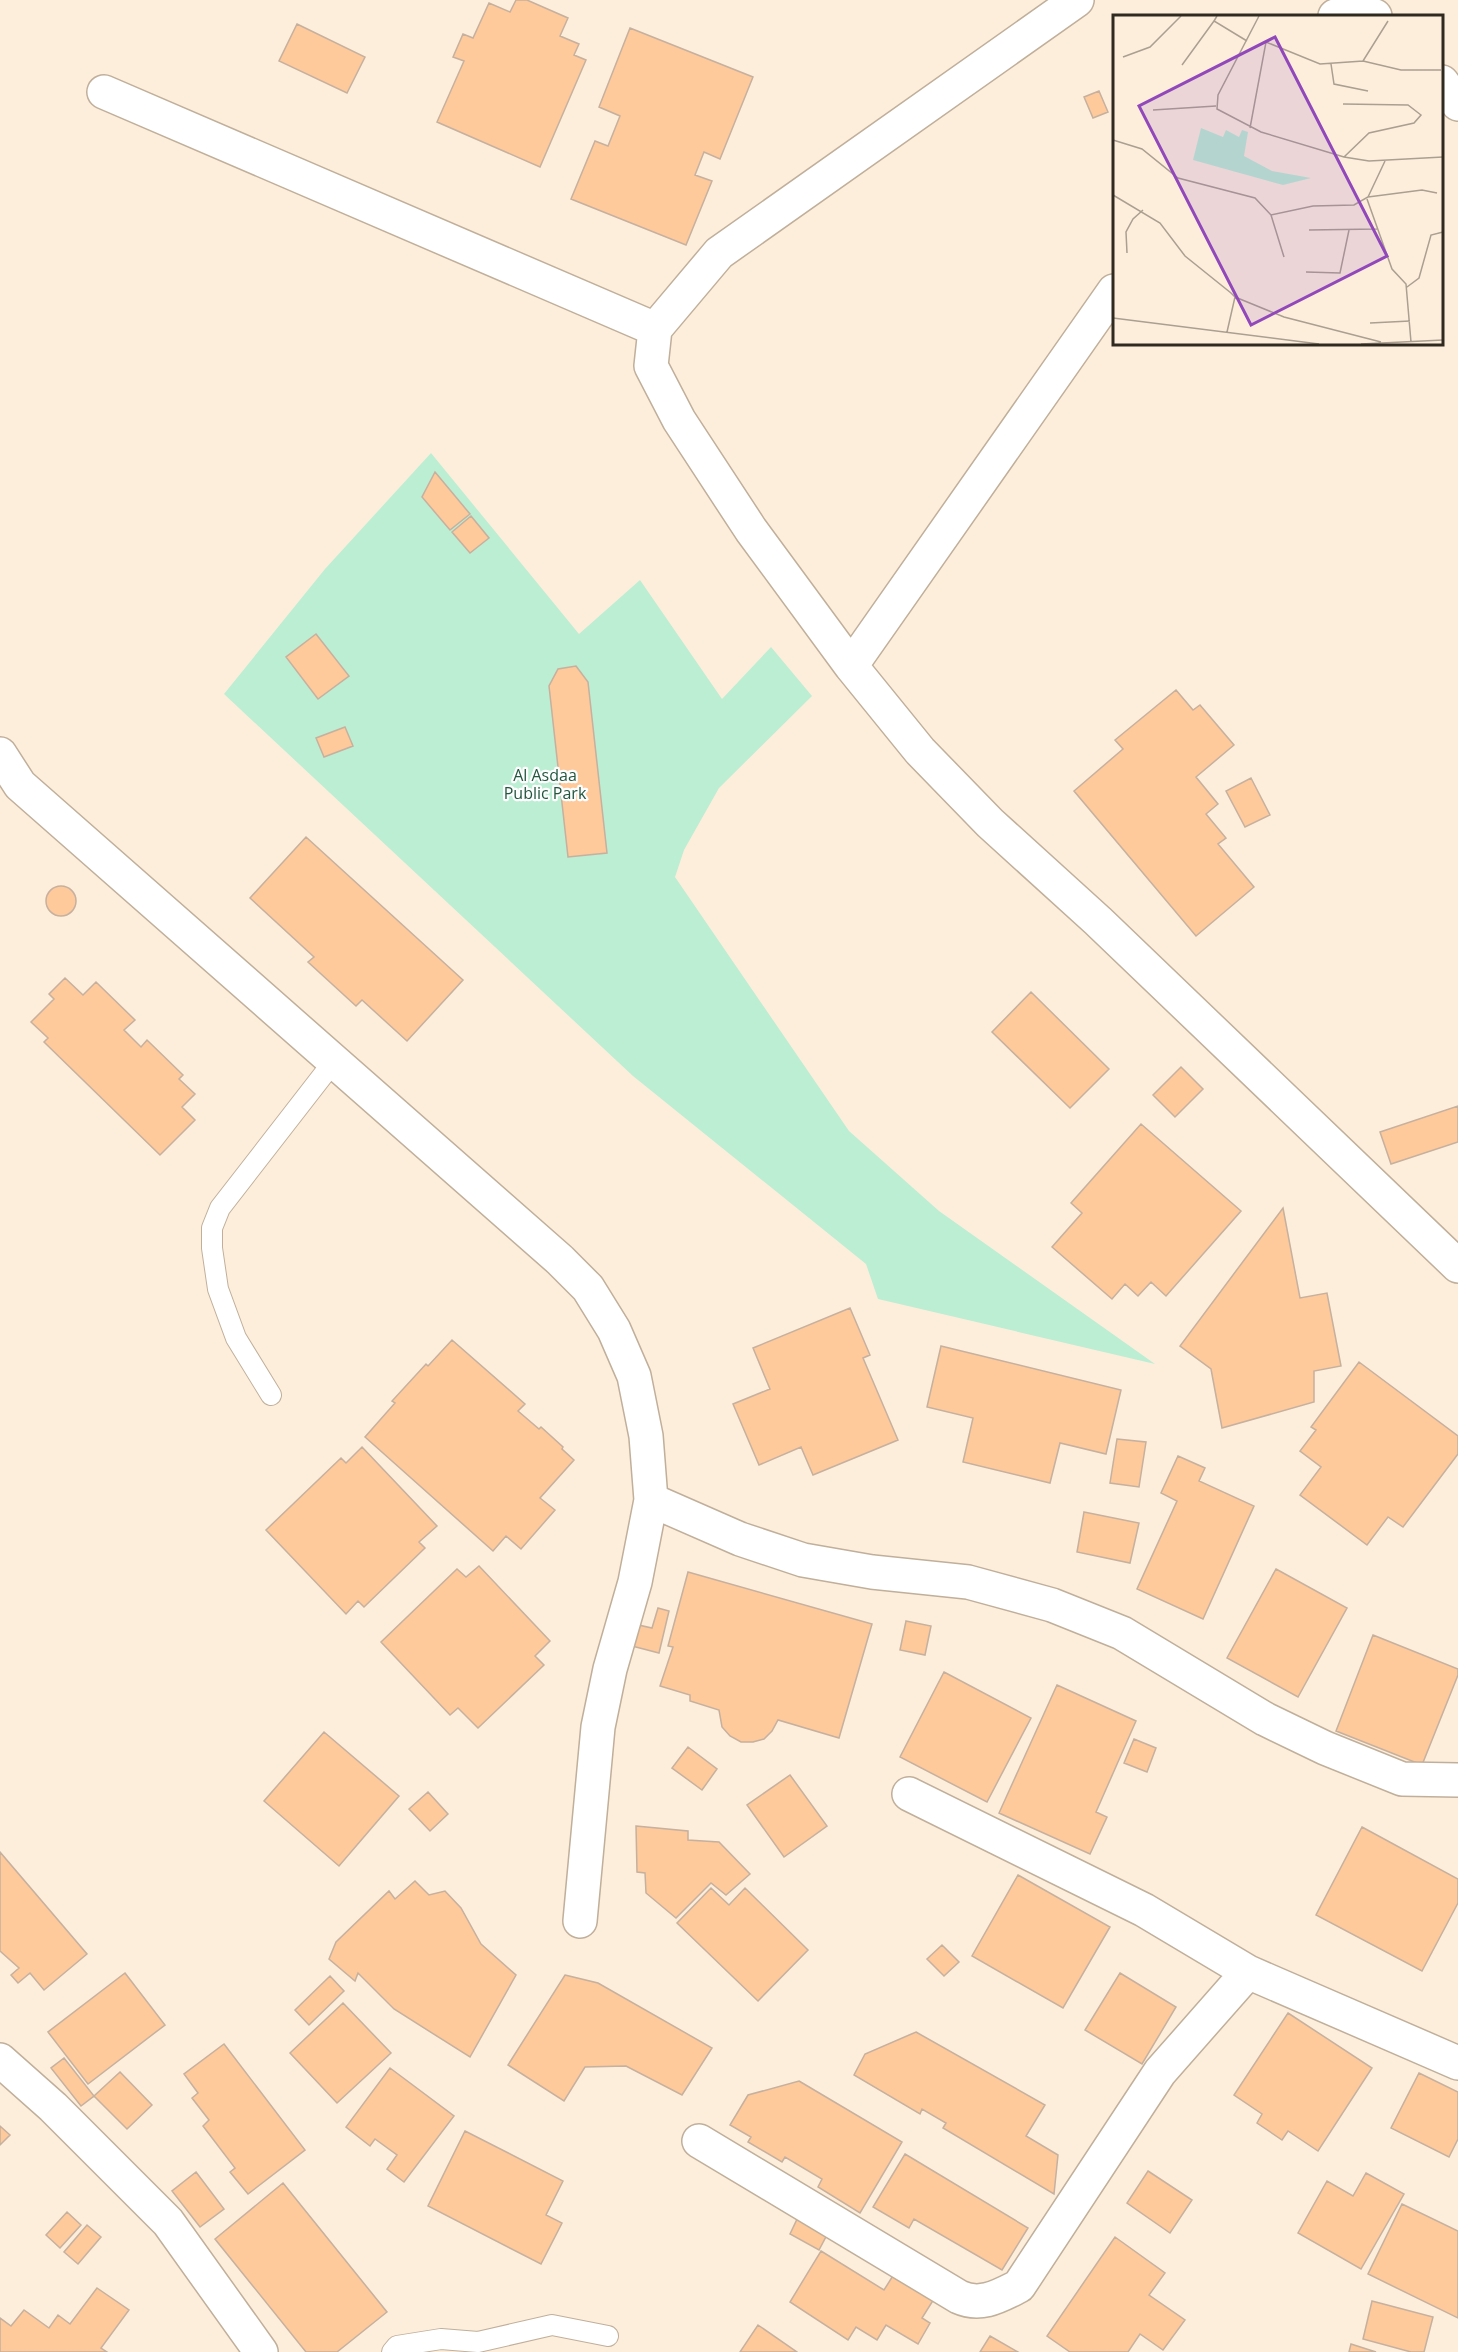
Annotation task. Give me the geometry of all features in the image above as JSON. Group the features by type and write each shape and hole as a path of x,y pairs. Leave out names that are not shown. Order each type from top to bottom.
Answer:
{"street":[{"path":"1077,0 719,253 655,329 651,366 679,420 751,530 851,666 920,751 990,823 1098,921 1458,1266"},
{"path":"1338,15 1357,9 1372,15"},
{"path":"1443,83 1458,104"},
{"path":"104,92 655,329"},
{"path":"851,666 1113,292"},
{"path":"0,754 20,785 560,1260 588,1288 614,1330 634,1376 646,1436 651,1500 635,1582 610,1669 598,1727 580,1921"},
{"path":"651,1500 740,1539 803,1560 872,1572 968,1582 1052,1605 1122,1633 1265,1719 1325,1748 1402,1779 1458,1780"},
{"path":"909,1794 1144,1910 1248,1972 1458,2063"},
{"path":"699,2141 959,2297 970,2302 989,2301 1019,2286 1160,2072 1248,1972"},
{"path":"0,2060 53,2107 168,2222 261,2352"}],"lane":[{"path":"271,1395 236,1338 218,1289 212,1248 212,1228 220,1208 334,1061"},
{"path":"392,2352 397,2346 441,2339 478,2342 552,2325 608,2336"}],"green space":[{"name":"Al Asdaa Public Park","path":"431,453 579,634 640,580 722,699 771,647 812,696 719,788 684,850 675,877 849,1131 939,1211 1155,1364 878,1299 866,1264 633,1076 224,694 325,569"}],"building":[{"path":"516,0 527,0 568,18 560,36 579,44 574,55 586,60 540,167 437,122 464,61 453,57 463,34 473,38 489,3 510,12"},
{"path":"297,24 365,57 347,93 279,61"},
{"path":"630,28 753,77 720,159 704,152 695,175 712,181 686,245 571,199 595,141 608,146 620,116 599,107"},
{"path":"1099,91 1108,112 1093,118 1084,97"},
{"path":"435,472 470,514 450,530 422,497"},
{"path":"471,516 489,538 470,553 452,532"},
{"path":"316,634 349,676 318,699 286,657"},
{"path":"576,666 588,682 607,853 568,857 549,686 558,669"},
{"path":"1176,690 1193,710 1200,705 1234,745 1196,777 1218,804 1206,814 1226,838 1218,844 1254,887 1196,936 1074,791 1123,749 1115,740"},
{"path":"345,727 353,746 324,757 316,738"},
{"path":"1251,778 1270,815 1245,827 1226,791"},
{"path":"306,837 463,980 407,1041 362,1000 356,1006 308,962 314,957 250,898"},
{"path":"61,886 72,890 76,901 72,912 61,916 50,912 46,901 50,890"},
{"path":"65,978 83,995 96,982 135,1020 124,1030 141,1047 147,1040 183,1075 179,1079 195,1094 182,1107 195,1120 160,1155 44,1042 48,1038 31,1022 54,999 49,994"},
{"path":"1031,992 1109,1069 1070,1108 992,1032"},
{"path":"1181,1067 1203,1089 1175,1117 1153,1095"},
{"path":"1458,1106 1458,1142 1391,1164 1380,1132"},
{"path":"1141,1124 1241,1211 1166,1296 1151,1282 1138,1296 1125,1284 1112,1299 1052,1247 1082,1213 1071,1203"},
{"path":"1283,1208 1300,1298 1327,1293 1341,1366 1314,1371 1314,1402 1222,1428 1211,1369 1180,1346"},
{"path":"850,1308 870,1355 863,1358 898,1440 813,1475 801,1447 759,1465 733,1404 770,1389 753,1348"},
{"path":"452,1340 525,1404 518,1411 539,1429 541,1427 574,1460 540,1498 555,1510 521,1549 506,1536 493,1551 365,1437 395,1403 392,1401"},
{"path":"941,1346 1121,1390 1106,1454 1060,1443 1050,1483 963,1462 973,1418 927,1407"},
{"path":"1359,1362 1458,1436 1458,1454 1403,1527 1388,1517 1367,1545 1300,1495 1321,1467 1300,1451 1316,1430 1311,1427"},
{"path":"1117,1439 1146,1442 1139,1487 1110,1483"},
{"path":"362,1447 437,1526 419,1542 425,1548 364,1607 358,1601 346,1614 266,1530 341,1458 346,1463"},
{"path":"1178,1456 1205,1468 1199,1481 1254,1506 1203,1619 1137,1589 1177,1501 1161,1493"},
{"path":"1084,1512 1139,1523 1130,1563 1077,1552"},
{"path":"479,1566 550,1641 535,1656 544,1665 478,1728 458,1708 450,1715 381,1642 457,1569 466,1577"},
{"path":"1276,1569 1347,1608 1298,1697 1227,1658"},
{"path":"688,1572 872,1624 839,1738 778,1720 764,1739 741,1742 730,1736 722,1727 719,1710 690,1701 690,1695 660,1686 673,1647 668,1646"},
{"path":"658,1608 669,1611 659,1653 628,1645 634,1624 652,1628"},
{"path":"906,1621 931,1626 925,1655 900,1650"},
{"path":"1373,1635 1458,1669 1458,1675 1422,1765 1336,1731"},
{"path":"944,1672 1031,1718 987,1802 900,1757"},
{"path":"1057,1685 1136,1721 1096,1812 1107,1817 1090,1854 999,1813"},
{"path":"324,1732 399,1796 339,1866 264,1801"},
{"path":"1134,1739 1156,1748 1147,1772 1124,1763"},
{"path":"688,1747 717,1769 702,1790 672,1768"},
{"path":"790,1775 827,1826 784,1857 747,1805"},
{"path":"428,1792 448,1814 430,1831 409,1809"},
{"path":"636,1826 688,1831 688,1840 719,1842 750,1874 726,1895 711,1883 676,1918 646,1893 645,1873 637,1872"},
{"path":"1362,1827 1458,1879 1458,1903 1422,1971 1316,1915"},
{"path":"0,1852 87,1954 44,1990 30,1973 18,1983 11,1975 19,1968 0,1951"},
{"path":"1018,1875 1110,1927 1063,2008 972,1956"},
{"path":"415,1881 429,1895 445,1891 461,1908 481,1944 516,1975 470,2057 394,2009 358,1973 355,1981 329,1959 336,1942 389,1891 395,1899"},
{"path":"711,1888 729,1905 745,1888 808,1950 758,2001 677,1923"},
{"path":"942,1945 959,1962 944,1976 927,1959"},
{"path":"125,1973 165,2025 88,2084 48,2032"},
{"path":"1120,1973 1176,2007 1142,2064 1085,2030"},
{"path":"565,1975 598,1983 712,2048 682,2095 626,2066 585,2067 564,2101 508,2065"},
{"path":"330,1976 344,1991 309,2025 295,2010"},
{"path":"343,2003 391,2053 337,2103 290,2053"},
{"path":"1288,2013 1372,2068 1318,2151 1288,2131 1282,2140 1257,2123 1262,2114 1234,2095"},
{"path":"916,2032 1045,2105 1026,2136 1058,2155 1054,2194 943,2128 946,2123 922,2109 920,2114 854,2075 865,2054"},
{"path":"224,2044 305,2150 248,2194 230,2172 235,2168 203,2126 209,2120 192,2098 198,2093 184,2074"},
{"path":"64,2058 94,2096 81,2106 51,2068"},
{"path":"390,2068 454,2116 404,2182 387,2169 397,2155 375,2139 370,2146 346,2127"},
{"path":"120,2072 152,2105 127,2129 94,2096"},
{"path":"1419,2073 1458,2092 1458,2139 1449,2157 1391,2128"},
{"path":"799,2081 902,2142 860,2213 818,2187 822,2179 785,2157 782,2162 748,2142 751,2137 730,2125 748,2095"},
{"path":"0,2126 10,2135 0,2145"},
{"path":"465,2131 563,2181 546,2215 562,2223 541,2264 428,2206"},
{"path":"905,2154 1028,2228 1002,2270 914,2219 909,2228 873,2207"},
{"path":"1148,2171 1192,2200 1170,2233 1127,2203"},
{"path":"196,2172 224,2209 200,2227 172,2191"},
{"path":"1366,2173 1404,2194 1361,2269 1298,2233 1327,2181 1353,2196"},
{"path":"283,2183 387,2312 337,2352 306,2352 215,2239"},
{"path":"1402,2204 1458,2231 1458,2318 1368,2274"},
{"path":"67,2212 81,2225 60,2248 46,2235"},
{"path":"799,2215 829,2231 819,2250 790,2234"},
{"path":"87,2225 101,2237 78,2264 64,2252"},
{"path":"1115,2237 1165,2273 1149,2295 1185,2320 1163,2350 1140,2334 1128,2352 1070,2352 1047,2336"},
{"path":"821,2251 884,2290 899,2266 939,2291 922,2318 930,2323 918,2344 886,2325 877,2340 856,2327 848,2340 790,2302"},
{"path":"97,2288 129,2310 101,2348 107,2352 0,2352 0,2318 11,2326 24,2310 49,2328 58,2315 70,2324"},
{"path":"1372,2301 1433,2317 1424,2352 1411,2352 1363,2339"},
{"path":"758,2325 797,2352 740,2352"},
{"path":"990,2336 1018,2352 980,2352"},
{"path":"1351,2344 1376,2352 1349,2352"}]}
